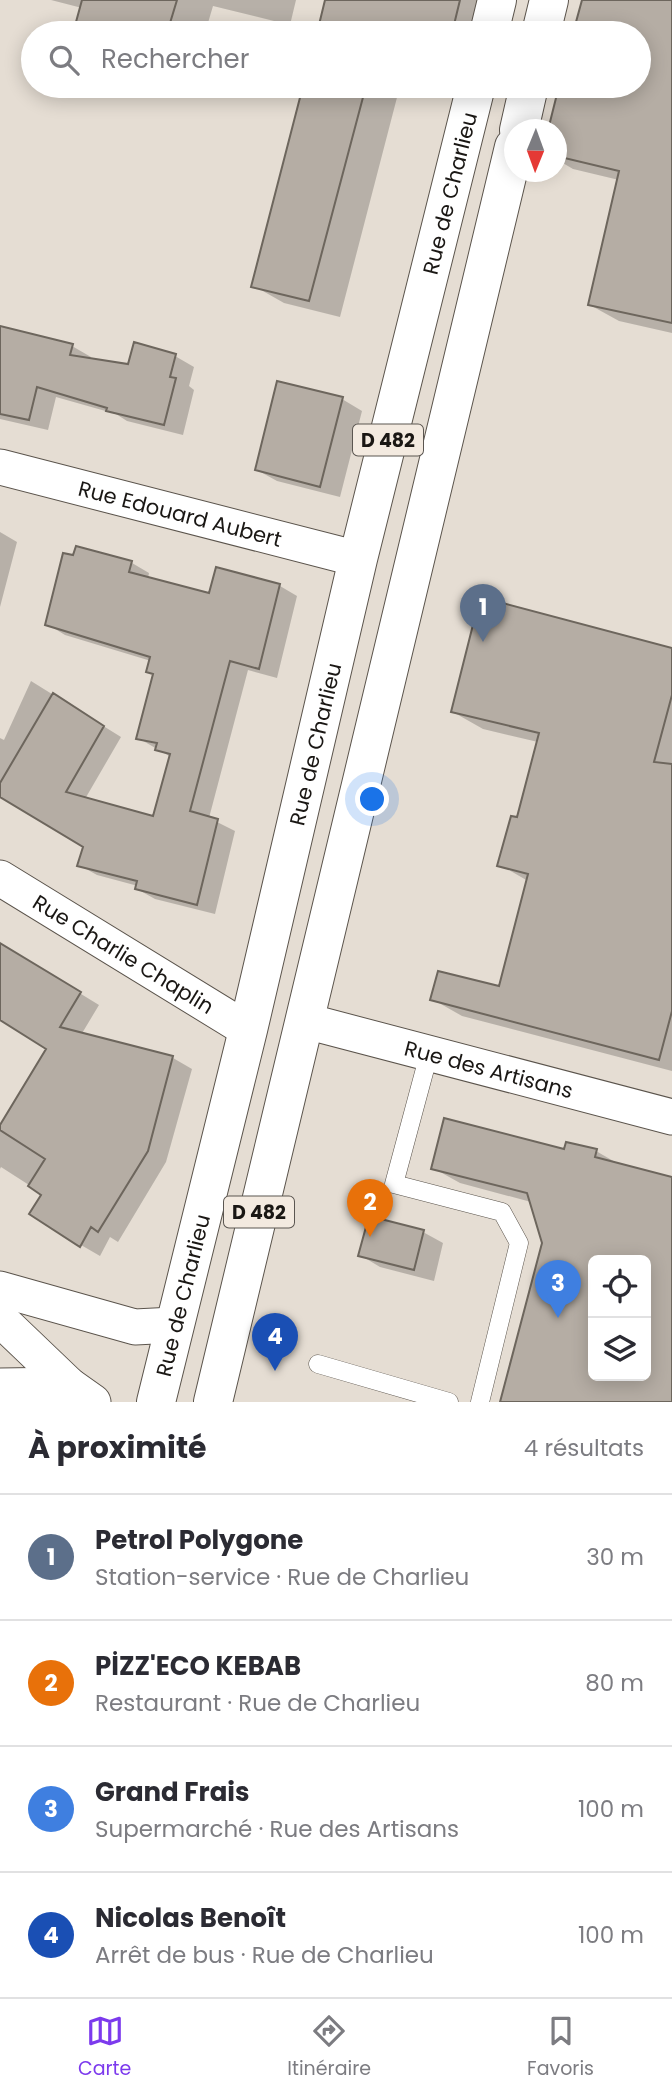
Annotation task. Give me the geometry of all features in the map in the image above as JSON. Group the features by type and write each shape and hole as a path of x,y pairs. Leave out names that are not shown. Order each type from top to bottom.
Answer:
{"main road":[{"path":"492,21 497,0"},
{"path":"544,21 549,0"},
{"name":"Rue de Charlieu","path":"156,1402 248,1030 358,559 472,98"},
{"path":"522,119 526,98"},
{"name":"D 482","path":"213,1402 505,182"}],"street":[{"name":"Rue Edouard Aubert","path":"0,467 358,559"},
{"name":"Rue Charlie Chaplin","path":"0,878 248,1030"},
{"name":"Rue des Artisans","path":"306,1021 672,1117"},
{"path":"0,1289 135,1326 174,1325"},
{"path":"0,1319 81,1394"},
{"path":"0,1386 81,1394"}],"lane":[{"path":"429,1054 394,1184 502,1212 519,1243 480,1402"},
{"path":"318,1364 449,1402"}],"building":[{"path":"82,0 177,0 171,21 76,21"},
{"path":"325,0 460,0 455,21 320,21"},
{"path":"582,0 672,0 672,323 588,305 619,171 567,159 567,119 551,119 556,98 651,98 651,21 576,21"},
{"path":"300,98 363,98 309,301 251,287"},
{"path":"0,326 73,344 70,355 128,364 134,342 176,354 170,377 176,378 164,425 106,411 107,408 37,387 29,420 0,414"},
{"path":"277,381 343,397 320,487 255,470"},
{"path":"76,546 132,561 129,572 209,593 216,567 280,584 259,669 230,661 190,811 218,819 197,905 135,889 137,881 77,866 83,847 0,797 0,783 53,693 104,726 66,792 153,816 170,754 155,750 157,743 136,739 153,674 146,672 150,657 45,625 63,553 73,555"},
{"path":"480,597 672,648 672,695 654,762 672,764 672,1011 659,1060 430,1000 438,971 499,986 528,874 497,866 511,816 517,817 539,733 451,712"},
{"path":"0,943 81,992 60,1027 173,1056 148,1151 98,1232 91,1227 80,1247 29,1214 41,1195 28,1186 45,1159 0,1130 0,1125 46,1049 0,1020"},
{"path":"444,1118 564,1149 566,1142 597,1149 595,1157 672,1177 672,1402 500,1402 542,1243 527,1193 431,1169"},
{"path":"369,1216 424,1230 414,1270 358,1256"}],"place":[{"name":"Petrol Polygone","path":"483,642"},
{"name":"PİZZ'ECO KEBAB","path":"370,1237"},
{"name":"Grand Frais","path":"558,1318"},
{"name":"Nicolas Benoît","path":"275,1371"}]}
